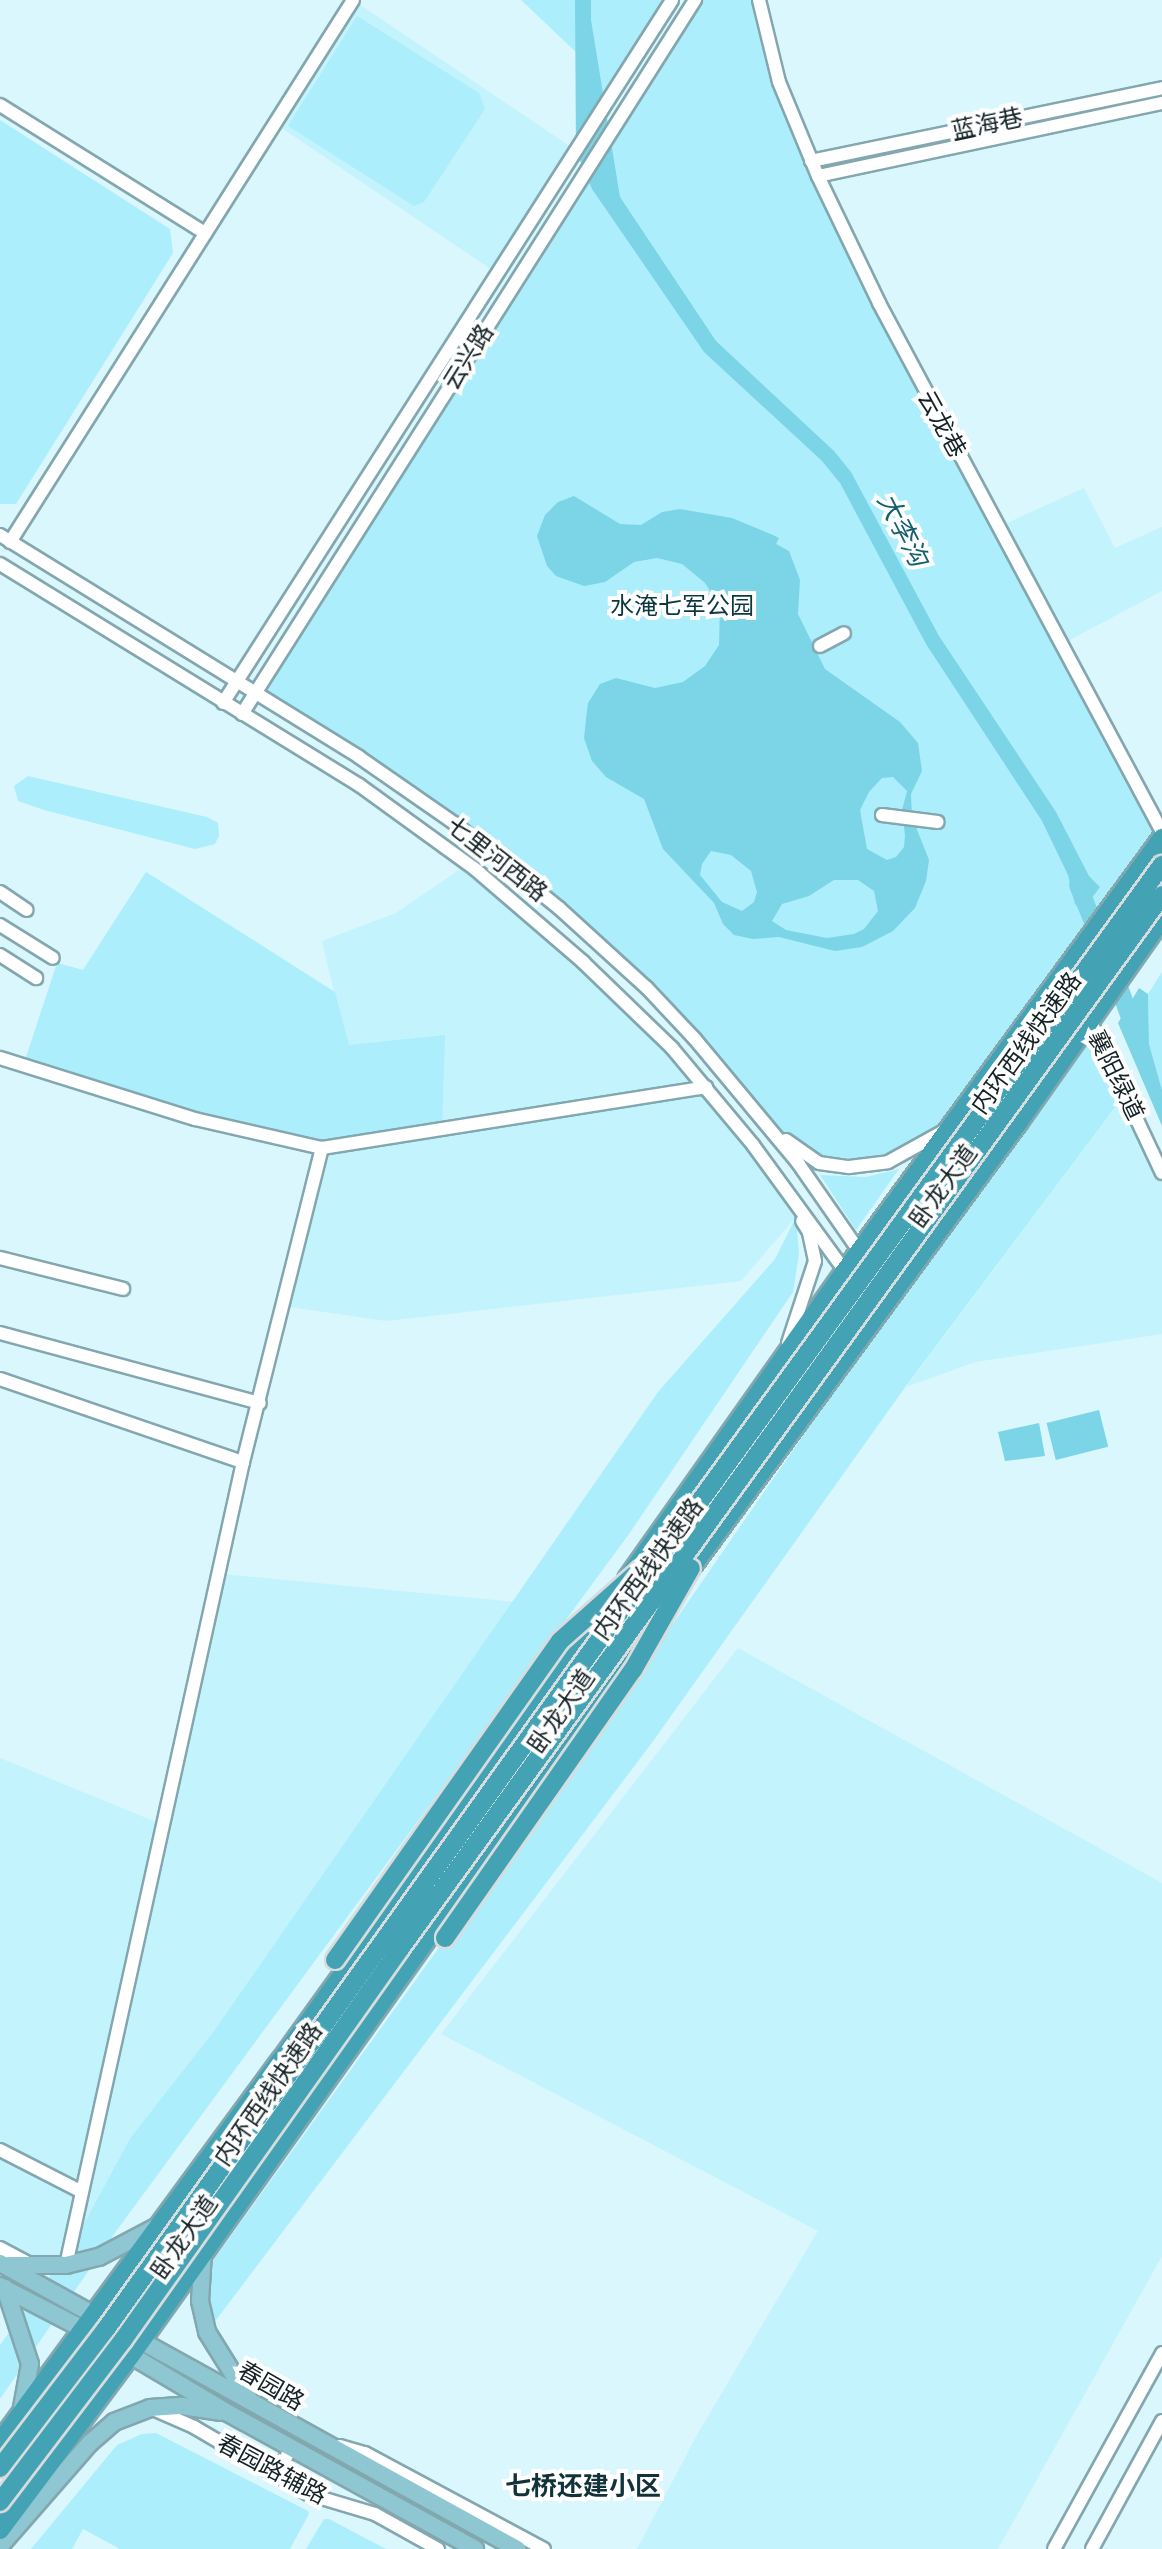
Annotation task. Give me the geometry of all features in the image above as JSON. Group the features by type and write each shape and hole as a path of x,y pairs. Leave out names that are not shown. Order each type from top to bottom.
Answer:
{"highway":[{"name":"卧龙大道","path":"0,2442 281,2060 860,1250 1162,835"},
{"name":"内环西线快速路","path":"0,2468 106,2329 1162,865"},
{"name":"内环西线快速路","path":"0,2502 123,2340 399,1950 734,1492 1162,895"},
{"name":"卧龙大道","path":"0,2530 131,2355 690,1568 892,1297 1162,919"},
{"path":"349,2052 445,1938 633,1670 734,1492"},
{"path":"281,2060 335,1960 560,1641 670,1543"}],"main road":[{"path":"1,2259 36,2267 66,2265 99,2257 162,2224"},
{"path":"203,2251 199,2275 207,2332 251,2402"},
{"name":"春园路","path":"1,2259 91,2322 131,2355 228,2413 475,2549"},
{"path":"2,2287 7,2312 30,2364 21,2413"},
{"name":"春园路","path":"2,2287 142,2339 318,2440 476,2519 517,2549"},
{"path":"0,2546 90,2443 114,2422 150,2408 182,2406 228,2413"}],"street":[{"path":"5,538 353,0"},
{"name":"云兴路","path":"223,703 672,0"},
{"name":"云兴路","path":"242,714 695,0"},
{"name":"云龙巷","path":"759,0 779,82 811,161 905,357 1039,608 1140,786 1162,835"},
{"name":"蓝海巷","path":"811,161 1162,88"},
{"name":"蓝海巷","path":"818,176 1162,103"},
{"path":"0,105 205,233"},
{"name":"七里河西路","path":"5,538 359,757 559,908 647,988 774,1132 892,1297"},
{"name":"七里河西路","path":"0,564 359,785 475,869 583,962 672,1048 779,1180 878,1315"},
{"path":"820,646 844,633"},
{"path":"882,815 938,822"},
{"path":"0,892 27,910"},
{"path":"0,925 53,958"},
{"path":"0,955 36,978"},
{"name":"襄阳绿道","path":"1095,1013 1162,1173"},
{"path":"0,1058 195,1119 322,1148 706,1087"},
{"path":"774,1132 819,1163 849,1167 888,1162 951,1128"},
{"path":"66,2265 197,1666 222,1574 243,1462 322,1148"},
{"path":"779,1180 809,1232 815,1261 781,1362"},
{"path":"0,1258 123,1289"},
{"path":"0,1333 260,1403"},
{"path":"0,1379 243,1462"},
{"path":"0,2150 82,2192"},
{"path":"1054,2549 1162,2353"},
{"name":"春园路辅路","path":"150,2408 194,2427 308,2494 375,2514 438,2549"},
{"path":"1092,2549 1162,2421"},
{"path":"277,2475 291,2448"},
{"path":"476,2519 544,2549"}],"shaded area":[{"path":"353,0 576,150 494,271 271,121"},
{"path":"575,0 591,0 591,20 620,197 716,341 834,451 851,472 939,636 1056,812 1089,876 1100,887 1082,911 1075,904 1068,875 1042,821 926,644 840,483 822,461 704,352 592,189 576,151"},
{"path":"1084,488 1115,548 1162,527 1162,591 1060,645 998,527"},
{"path":"574,496 620,524 641,525 662,512 680,509 732,518 779,538 776,544 789,551 800,580 798,614 825,669 900,722 918,743 922,771 911,794 912,817 929,860 926,881 915,908 893,931 862,947 835,951 779,937 753,939 734,935 723,924 714,903 663,849 644,799 606,777 592,761 584,738 588,703 600,684 616,678 655,688 683,682 705,666 719,645 720,607 705,583 682,564 657,558 634,562 605,582 584,586 556,576 547,566 537,536 545,515 558,502","holes":["893,777 907,791 902,810 905,836 904,847 896,857 887,860 867,849 860,810 869,792 882,778","711,851 731,855 751,871 757,892 754,902 742,911 722,902 700,875 702,864","834,880 858,880 874,891 878,911 864,929 854,934 827,938 786,930 772,921 782,904 809,896"]},
{"path":"462,868 581,967 688,1071 776,1181 796,1217 741,1281 386,1321 283,1306 321,1148 57,963 83,970 146,872 334,992 322,941 396,913"},
{"path":"1139,988 1148,994 1149,1044 1162,1090 1162,1126 1118,1023"},
{"path":"1131,1087 1162,1157 1162,1334 975,1362 906,1387"},
{"path":"1099,1410 1108,1447 1056,1460 1047,1423"},
{"path":"1039,1423 1045,1456 1005,1461 998,1432"},
{"path":"222,1574 514,1602 214,2031 131,2137 66,2265 0,2265 0,1758 156,1822"},
{"path":"738,1648 1162,1883 1162,2256 998,2549 637,2549 698,2433 818,2231 441,2034"}],"green space":[{"path":"521,0 672,0 576,151 578,54"},
{"name":"水淹七军公园","path":"695,0 759,0 779,82 818,176 1162,832 951,1128 884,1154 859,1159 813,1155 774,1132 647,988 454,823 255,694"},
{"path":"357,16 479,93 485,109 424,202 414,206 288,126"},
{"path":"0,120 170,229 173,253 16,504 0,504"},
{"path":"28,776 207,817 218,823 219,836 215,844 195,849 44,810 18,801 14,786"},
{"path":"146,872 335,992 349,1045 445,1035 442,1129 322,1148 23,1066 57,963 83,970"},
{"path":"1162,972 1162,1090 1149,1044 1148,994"},
{"path":"1090,1020 1126,1093 906,1386 651,1744 207,2332 212,2262 677,1618"},
{"path":"899,1169 856,1230 820,1175 866,1177"},
{"path":"796,1217 799,1254 793,1292 629,1534 114,2234 0,2399 0,2345 73,2244 131,2137 214,2031 658,1392 775,1259"},
{"path":"156,2433 308,2511 290,2549 120,2549 83,2529 72,2549 31,2549 117,2445 142,2434"},
{"path":"324,2519 329,2519 386,2549 306,2549"}],"waterway":[{"name":"大李沟","path":"1078,885 1100,939"},
{"name":"大李沟","path":"1113,970 1134,1029"}],"district":[{"name":"七桥还建小区","path":"583,2487"}]}
